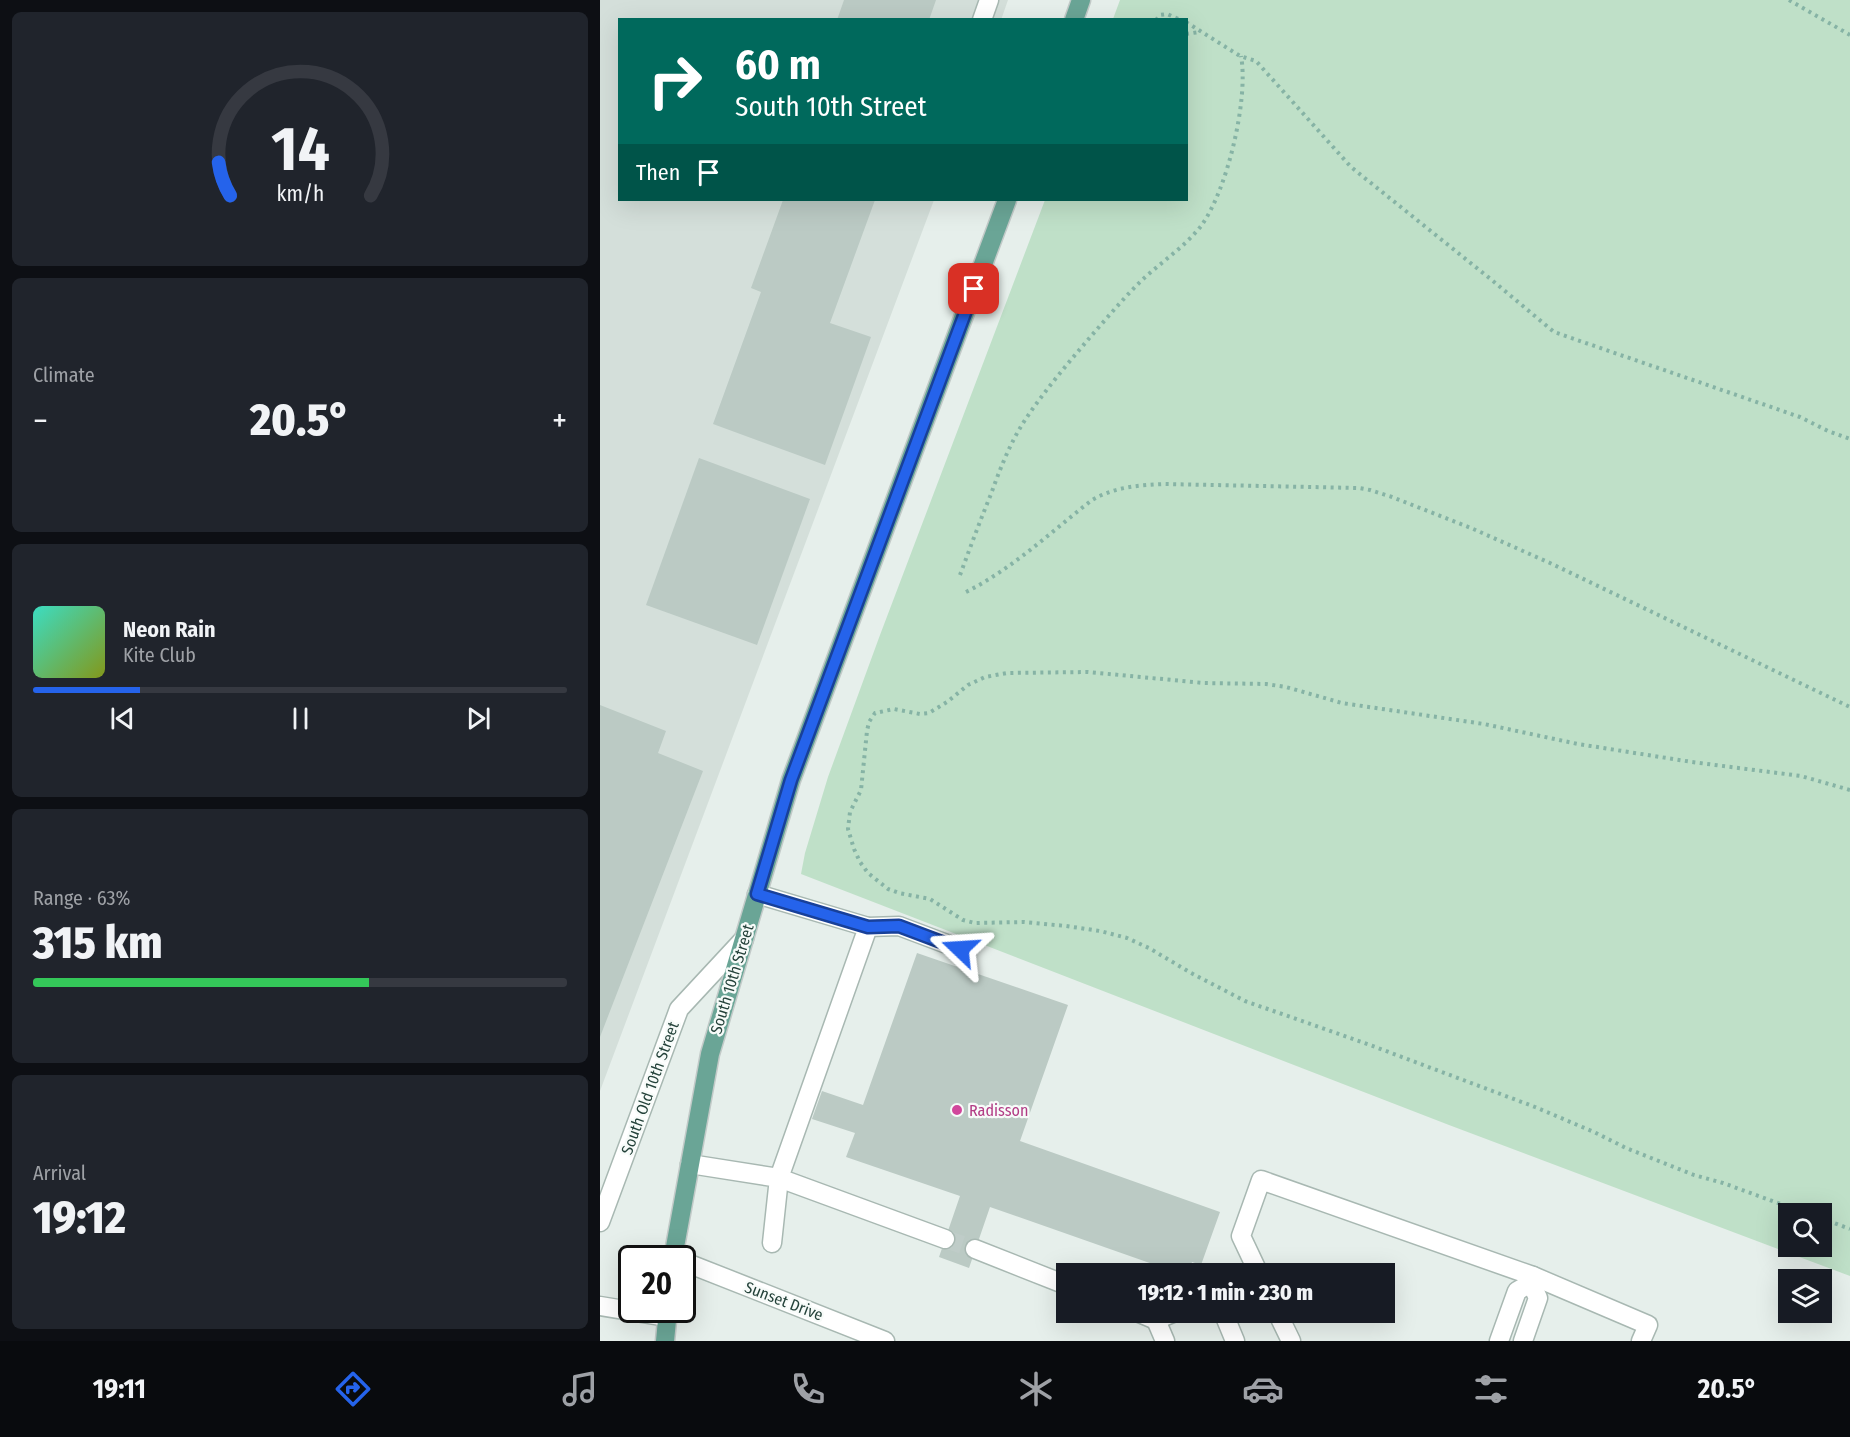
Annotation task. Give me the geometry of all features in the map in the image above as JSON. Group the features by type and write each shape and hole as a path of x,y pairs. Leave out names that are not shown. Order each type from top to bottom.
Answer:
{"main road":[{"path":"1075,18 1081,0"},
{"name":"South 10th Street","path":"678,1245 710,1054 791,780 1007,201"},
{"path":"665,1341 666,1323"}],"street":[{"path":"983,18 989,0"},
{"path":"757,894 868,927 899,926 960,949"},
{"path":"772,1243 779,1178 868,927"},
{"name":"South Old 10th Street","path":"600,1222 680,1009 744,939"},
{"path":"690,1164 779,1178 945,1239"},
{"path":"1254,1263 1241,1236 1261,1180 1532,1279 1648,1325 1641,1341"},
{"path":"975,1249 1056,1281"},
{"name":"Sunset Drive","path":"696,1267 885,1341"},
{"path":"1499,1341 1517,1291 1532,1279"},
{"path":"1523,1341 1538,1298 1532,1279"},
{"path":"600,1306 618,1308"},
{"path":"1157,1323 1165,1341"},
{"path":"1228,1323 1235,1341"},
{"path":"1282,1323 1291,1341"}],"path":[{"path":"1789,0 1850,35"},
{"path":"1158,18 1160,15 1167,14 1176,18"},
{"path":"1188,23 1240,56 1256,61 1351,167 1554,332 1800,417 1850,439"},
{"path":"1188,34 1200,31"},
{"path":"960,575 1002,463 1025,420 1074,357 1123,300 1202,224 1227,167 1238,122 1244,86 1244,72 1240,56"},
{"path":"966,592 982,584 1104,493 1143,485 1165,484 1370,490 1471,528 1550,563 1850,707"},
{"path":"1778,1203 1694,1175 1626,1148 1535,1107 1245,1001 1149,948 1127,939 1100,931 1066,926 1024,922 975,923 963,920 930,899 899,893 879,883 868,873 860,862 848,830 850,812 861,790 867,731 869,722 875,713 894,709 920,714 929,712 947,702 968,685 985,677 1007,673 1052,672 1129,675 1204,683 1266,684 1286,687 1342,703 1484,724 1608,750 1801,776 1850,790"},
{"path":"1832,1222 1850,1229"}],"shaded area":[{"path":"600,0 1008,0 1002,18 618,18 618,201 934,201 600,1091"}],"green space":[{"path":"1120,0 1850,0 1850,1276 1800,1257 1832,1257 1832,1203 1778,1203 1778,1249 1449,1125 801,874 828,777 1045,201 1188,201 1188,18 1113,18"}],"building":[{"path":"844,0 936,0 930,18 838,18"},
{"path":"783,201 875,201 830,323 871,337 825,465 713,424 761,292 751,288"},
{"path":"699,458 810,499 757,645 646,605"},
{"path":"600,705 666,731 658,753 703,771 600,1037"},
{"path":"917,953 1068,1005 1020,1141 1220,1212 1202,1263 1150,1263 990,1207 969,1268 939,1257 960,1196 846,1157 855,1133 812,1119 822,1091 863,1105"}],"tunnel":[{"path":"945,1239 975,1249"}],"place":[{"name":"Radisson","path":"957,1110"}],"route":[{"path":"960,949 899,926 868,927 757,894 791,780 974,289"}]}
